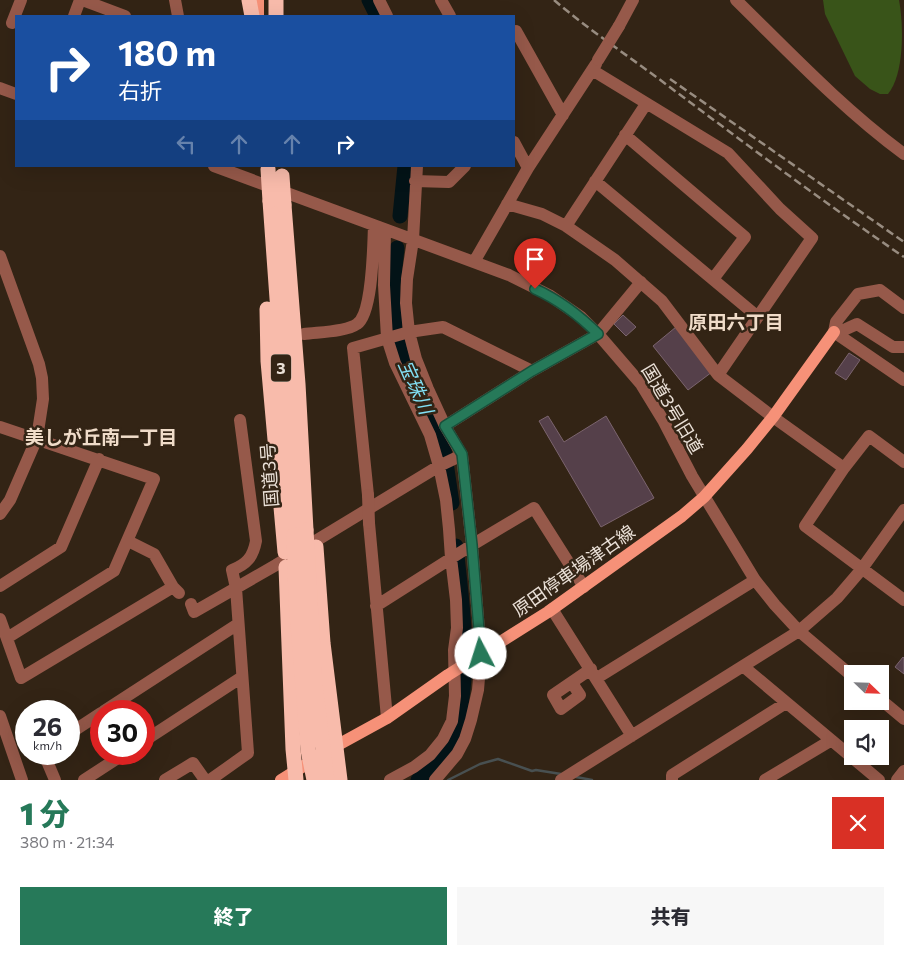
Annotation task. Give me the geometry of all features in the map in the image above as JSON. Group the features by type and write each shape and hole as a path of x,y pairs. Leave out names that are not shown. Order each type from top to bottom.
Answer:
{"highway":[{"path":"249,0 252,15"},
{"path":"275,15 276,0"},
{"name":"国道3号","path":"275,169 277,203 272,254 305,532 296,601 308,750 314,780"},
{"name":"国道3号","path":"277,203 285,223 298,384 315,684 327,780"},
{"path":"285,223 292,238 304,334 305,532 316,547 323,642 340,780"},
{"path":"272,254 267,312 268,361 285,559 295,776"}],"main road":[{"path":"258,0 258,15"},
{"path":"272,0 275,15"},
{"name":"原田停車場津古線","path":"281,780 295,776 336,746 387,718 481,654 552,609 682,516 704,497 773,417 834,332"}],"street":[{"path":"9,22 21,0"},
{"path":"74,15 81,0 122,15"},
{"path":"175,0 178,15"},
{"path":"379,0 386,15"},
{"path":"441,0 449,15"},
{"path":"474,262 528,168 595,65 633,0"},
{"path":"736,0 840,102 904,154"},
{"path":"515,32 563,115"},
{"path":"595,65 646,104 728,153 780,209 812,238 718,375"},
{"path":"0,88 15,94"},
{"path":"566,226 646,104"},
{"path":"625,135 745,237 713,279"},
{"path":"515,144 528,168"},
{"name":"国道3号旧道","path":"217,167 509,275 549,295 580,317 598,334 641,384 704,497 755,580 799,631 844,669"},
{"path":"417,167 413,240 406,279 409,332 416,358 428,389 445,426 462,454 481,654 478,690 467,733 457,754 435,780"},
{"path":"415,181 449,182 464,167"},
{"path":"595,181 758,317"},
{"path":"507,204 542,214 566,226 615,260 662,301 718,375 844,468"},
{"path":"304,334 348,328 359,323 367,310 380,228"},
{"path":"380,228 387,338 396,363 430,435 439,466 446,500 456,600 455,696 452,721 443,739 430,755 414,767 390,780"},
{"path":"0,256 36,354 41,371 43,400 37,438 10,500 0,514"},
{"path":"445,426 532,371 598,334 641,282"},
{"path":"834,332 836,322 858,294 880,290 904,308"},
{"path":"852,302 851,312 857,324 892,347 904,347"},
{"path":"834,332 857,324"},
{"path":"387,718 353,348 409,332 442,327 532,371"},
{"path":"834,332 904,380"},
{"path":"210,780 248,753 236,588 232,570 243,566 250,559 254,552 256,541 240,420"},
{"path":"0,426 154,479 114,571 7,638"},
{"path":"904,462 869,436 844,468 805,526 861,570 904,600"},
{"path":"192,608 236,588 462,454"},
{"path":"0,586 61,547 99,459"},
{"path":"376,606 534,508 584,587"},
{"path":"561,780 799,631 836,598 861,570 904,510"},
{"path":"0,619 21,678 176,590 154,554 128,540"},
{"path":"572,683 594,673 755,580"},
{"path":"552,609 632,736"},
{"path":"121,700 238,624"},
{"path":"744,667 878,780"},
{"path":"155,734 242,677"},
{"path":"672,780 672,775 786,704"},
{"path":"889,706 904,719"},
{"path":"0,716 22,780"},
{"path":"765,780 830,741"},
{"path":"165,780 193,762 205,780"},
{"path":"49,765 56,780"},
{"path":"84,780 107,765"},
{"path":"896,780 904,771"}],"green space":[{"path":"823,0 899,0 902,23 900,63 893,86 888,94 880,94 870,89 855,76 825,14"}],"building":[{"path":"623,315 636,327 626,336 614,324"},
{"path":"676,327 712,372 688,390 653,346"},
{"path":"849,353 860,360 846,380 835,373"},
{"path":"548,416 564,442 606,416 654,498 601,527 539,421"},
{"path":"904,658 904,674 895,667"}],"waterway":[{"name":"宝珠川","path":"369,0 376,15"},
{"name":"宝珠川","path":"400,216 405,167"},
{"name":"宝珠川","path":"397,248 393,286 395,329 400,351 431,425 444,449 452,503"},
{"name":"宝珠川","path":"418,780 448,745 455,732 460,715 465,660 456,546"},
{"path":"448,780 480,764 498,759 532,771 561,774"},
{"path":"576,777 592,780"}],"railway":[{"path":"554,0 594,32 783,171 904,257"},
{"path":"670,79 904,242"}],"district":[{"name":"原田六丁目","path":"736,322"},
{"name":"美しが丘南一丁目","path":"101,437"}],"route":[{"path":"481,654 462,454 445,426 532,371 598,334 580,317 549,295 535,289"}]}
